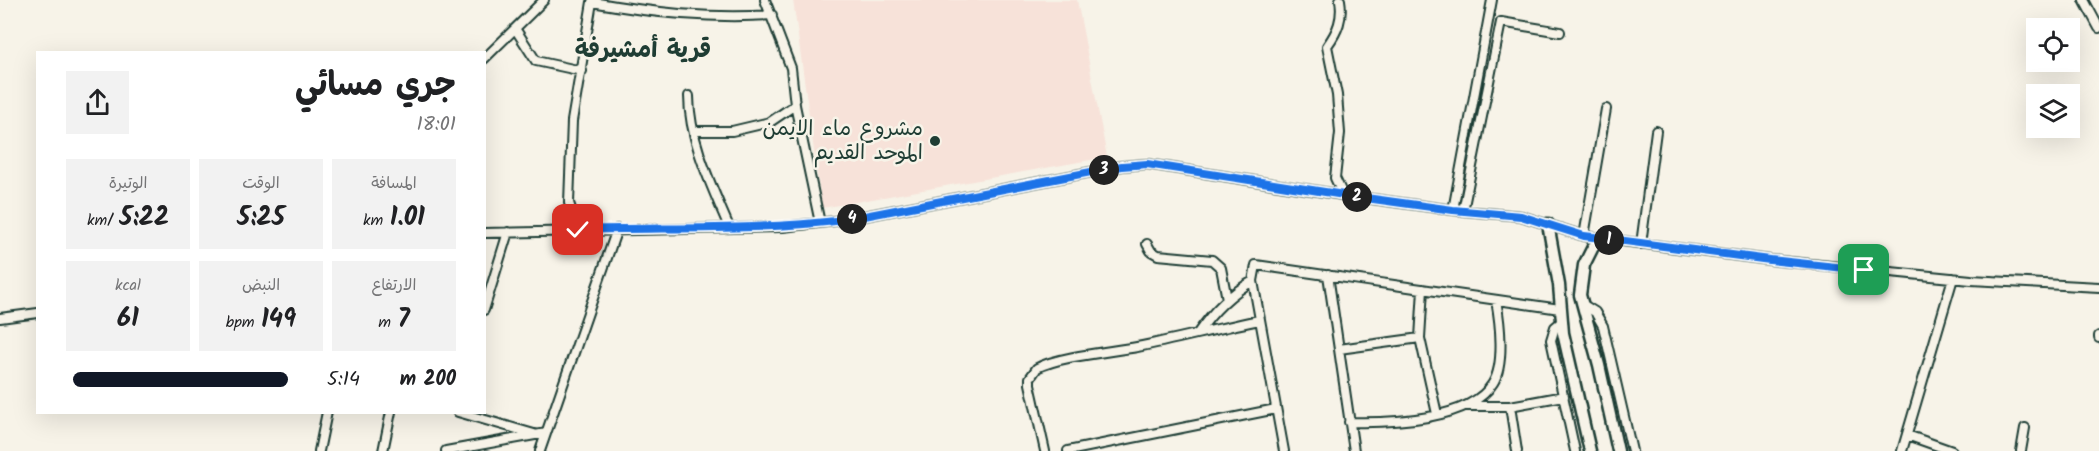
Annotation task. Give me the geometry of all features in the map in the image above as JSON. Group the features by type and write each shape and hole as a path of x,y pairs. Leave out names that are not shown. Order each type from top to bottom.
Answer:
{"main road":[{"path":"1548,224 1559,285 1562,322 1590,451"},
{"path":"1602,238 1588,256 1580,285 1582,304 1599,365 1618,451"},
{"path":"1559,285 1580,285"}],"street":[{"path":"486,57 544,0"},
{"path":"765,0 791,68 795,105 820,224"},
{"path":"1340,0 1340,23 1328,46 1337,95 1340,133 1335,178 1344,195"},
{"path":"1453,210 1492,0"},
{"path":"2084,0 2099,28"},
{"path":"578,230 569,203 569,164 572,121 592,2 665,14 735,18 772,15"},
{"path":"1463,211 1501,22 1560,32"},
{"path":"516,30 536,61 582,71"},
{"path":"689,96 701,161 729,227"},
{"path":"695,131 732,131 751,127 770,122 795,105"},
{"path":"1584,236 1606,109"},
{"path":"1641,244 1656,131"},
{"path":"486,233 783,227 820,224 1122,166 1147,164 1344,195 1453,210 1521,216 1584,236 1641,244 1770,260 1953,278 2099,287"},
{"path":"540,451 542,434 617,229"},
{"path":"486,304 508,232"},
{"path":"1147,244 1151,251 1158,255 1206,258 1217,263 1223,274 1227,298"},
{"path":"1284,451 1253,281 1254,267 1258,265 1560,309"},
{"path":"1328,275 1354,451"},
{"path":"1902,451 1953,278"},
{"path":"1198,333 1227,298 1253,281"},
{"path":"1423,289 1420,338 1437,414"},
{"path":"1465,406 1484,394 1494,382 1499,365 1500,321 1496,300"},
{"path":"1582,304 1595,312 1603,326 1632,451"},
{"path":"0,318 36,313"},
{"path":"1045,451 1030,384 1030,378 1036,368 1260,320"},
{"path":"1562,322 1553,331 1551,340 1575,451"},
{"path":"1339,349 1420,338"},
{"path":"1349,422 1402,420 1465,406 1510,406 1564,396"},
{"path":"1510,406 1517,451"},
{"path":"1068,451 1276,409"},
{"path":"319,451 327,414"},
{"path":"383,451 391,414"},
{"path":"466,414 542,434"},
{"path":"2021,451 2025,428"},
{"path":"446,451 542,434"},
{"path":"1907,435 1952,451"}],"shaded area":[{"path":"793,0 1077,0 1107,157 822,208"}],"place":[{"name":"مشروع ماء الايمن الموحد القديم","path":"935,141"}],"district":[{"name":"قرية أمشيرفة","path":"643,50"}],"route":[{"path":"578,230 783,227 820,224 1122,166 1147,164 1344,195 1453,210 1521,216 1584,236 1864,270"}]}
